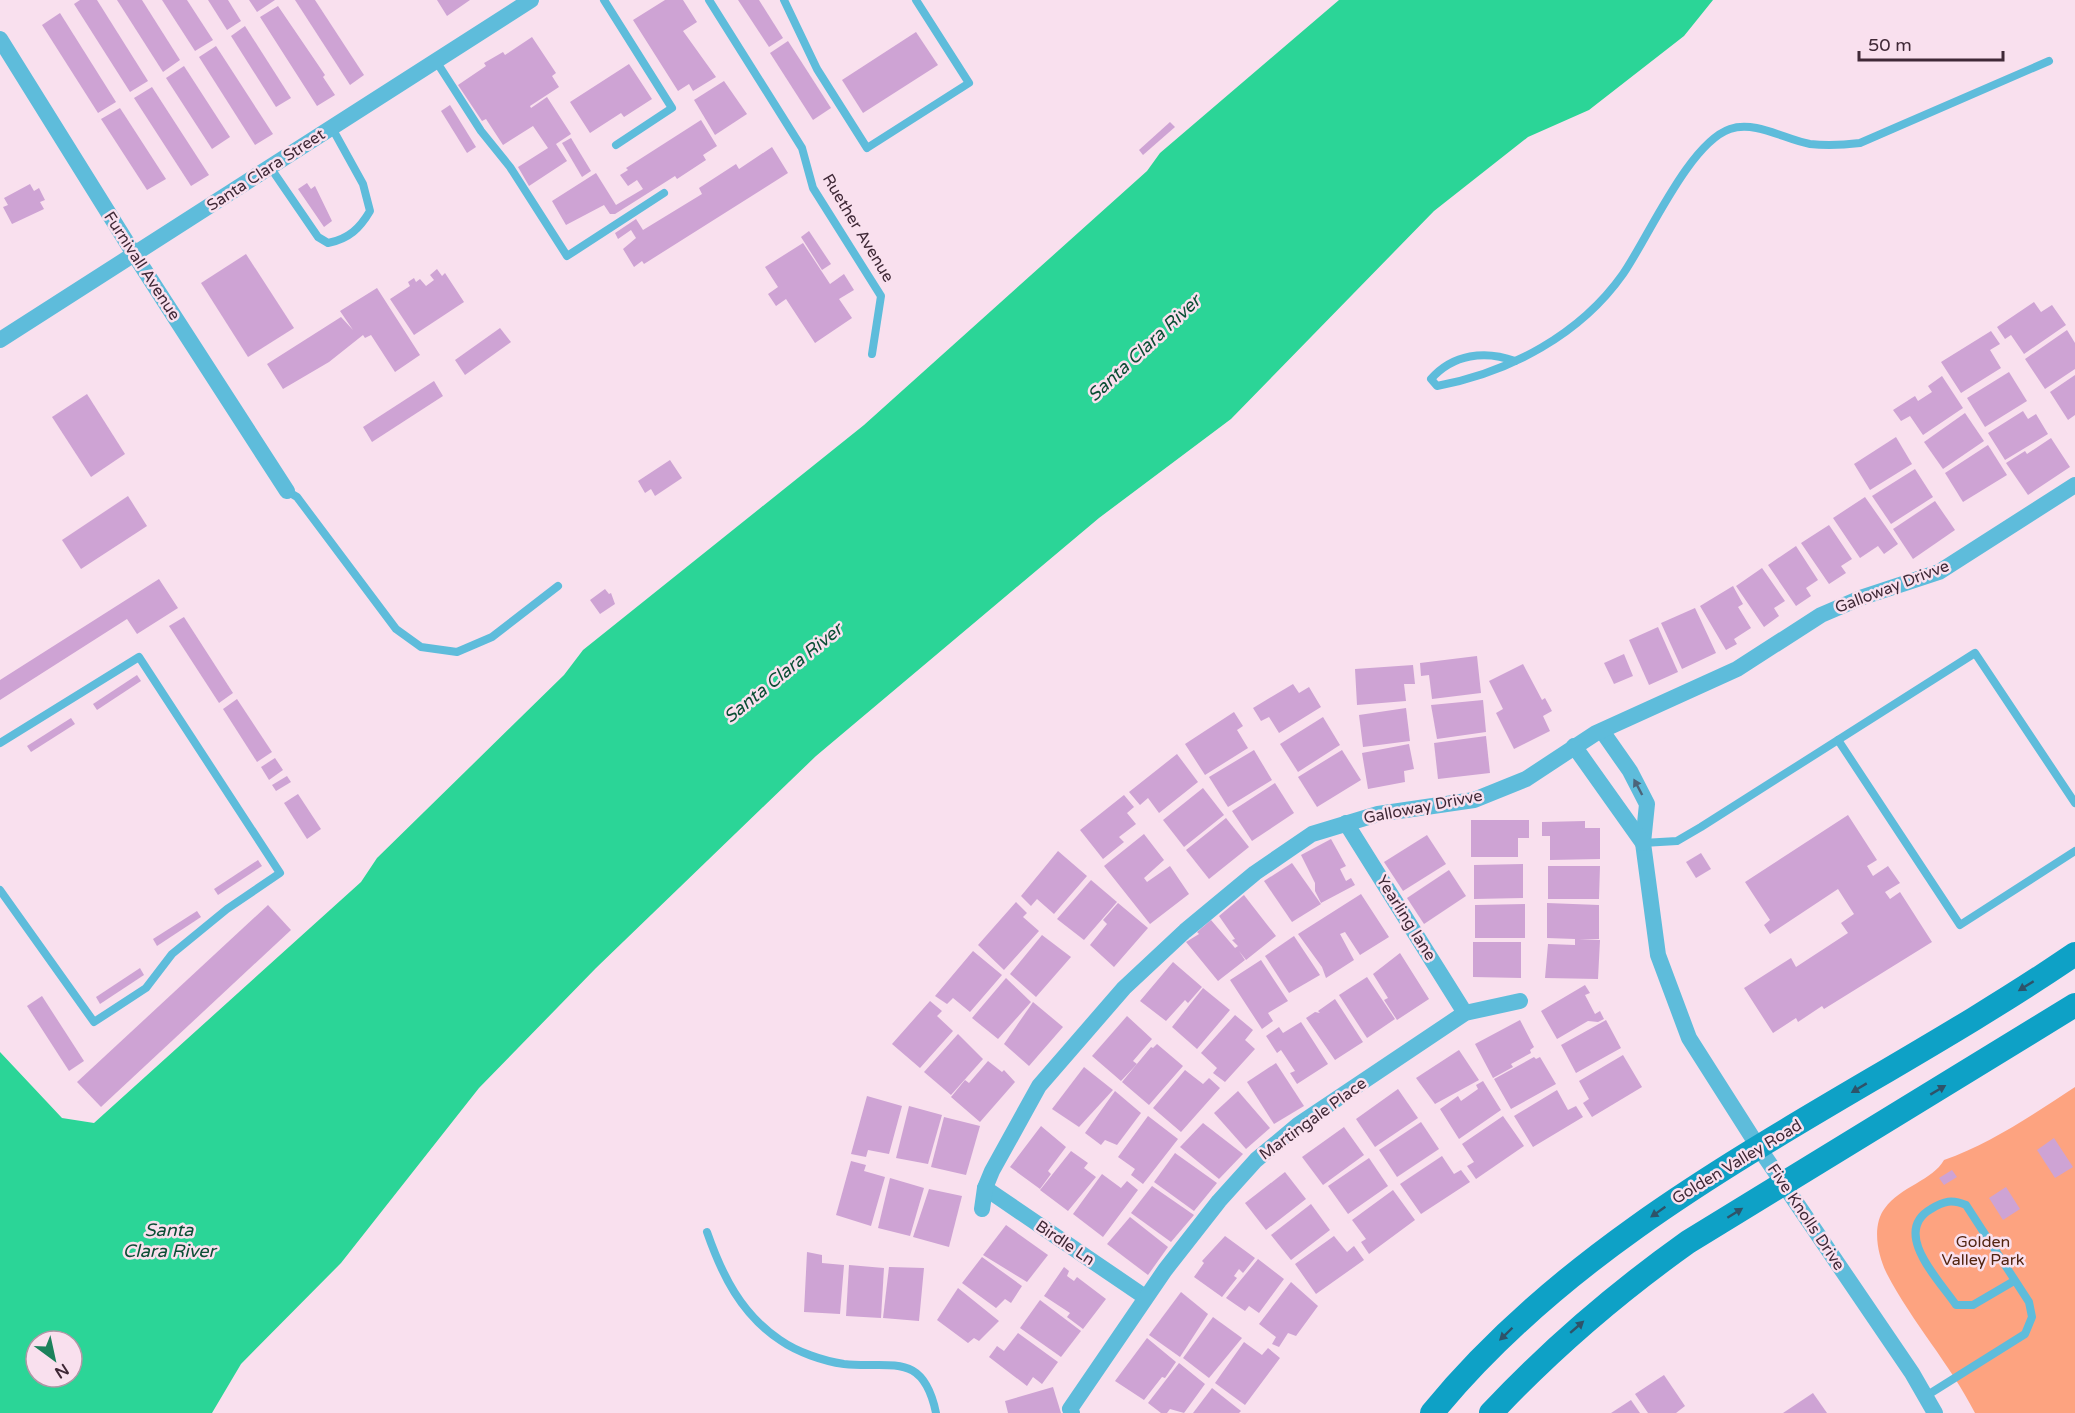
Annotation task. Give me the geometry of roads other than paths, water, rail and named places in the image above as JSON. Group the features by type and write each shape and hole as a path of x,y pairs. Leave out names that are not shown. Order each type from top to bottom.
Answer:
{"main road":[{"name":"Golden Valley Road","path":"1432,1413 1504,1335 1564,1281 1614,1242 1680,1196 2075,954"},
{"path":"1491,1413 1540,1360 1635,1279 1688,1242 2075,1005"}],"street":[{"name":"Santa Clara Street","path":"0,340 531,0"},
{"name":"Furnivall Avenue","path":"0,39 134,254 287,491"},
{"name":"Galloway Drivve","path":"982,1209 985,1188 992,1171 1039,1086 1124,988 1185,931 1255,873 1312,834 1378,814 1474,800 1526,779 1574,746 1602,731 1737,669 1821,615 1863,597 1940,572 2075,485"},
{"path":"1602,731 1630,771 1647,804 1643,843"},
{"path":"1574,746 1643,843"},
{"name":"Yearling lane","path":"1346,824 1465,1013"},
{"name":"Five Knolls Drive","path":"1643,843 1658,955 1689,1038 1759,1149 1926,1396 1935,1413"},
{"name":"Martingale Place","path":"1072,1413 1070,1409 1145,1297 1219,1201 1256,1160 1298,1125 1465,1013 1520,1001"},
{"name":"Birdle Ln","path":"985,1188 1145,1297"}],"lane":[{"path":"604,0 672,108 616,146"},
{"name":"Ruether Avenue","path":"709,0 802,148 813,188 881,296 872,354"},
{"path":"784,0 817,69 867,148 969,83 916,0"},
{"path":"436,61 481,130 510,167 567,256 664,193"},
{"path":"1515,361 1496,354 1463,357 1442,366 1431,379 1437,386 1472,379 1515,361 1537,351 1589,315 1623,274 1684,173 1708,144 1724,132 1732,128 1752,128 1810,144 1839,146 1860,143 2049,61"},
{"path":"270,167 318,237 328,243 352,234 361,227 370,211 363,184 332,128"},
{"path":"287,491 307,510 396,629 421,647 457,652 492,637 558,586"},
{"path":"1643,843 1677,841 1975,653 2075,803"},
{"path":"0,743 139,657 280,873 227,909 172,954 146,988 94,1022 0,890"},
{"path":"1838,740 1960,925 2075,851"},
{"path":"1926,1396 2025,1335 2032,1317 2029,1302 1966,1205 1955,1200 1946,1201 1925,1212 1919,1219 1914,1231 1918,1249 1956,1305 1961,1307 1973,1305 2014,1281"},
{"path":"707,1232 721,1273 738,1300 758,1323 781,1341 809,1354 843,1364 895,1364 904,1367 927,1385 936,1413"}],"water":[{"name":"Santa Clara River","path":"1339,0 1713,0 1684,36 1589,110 1528,137 1434,211 1231,419 1099,518 816,756 596,968 479,1088 341,1263 241,1364 212,1413 0,1413 0,1052 62,1118 94,1123 361,882 377,858 564,675 583,650 864,425 1147,171 1160,153"}],"park label":[{"name":"Golden Valley Park","path":"1983,1251"}]}
